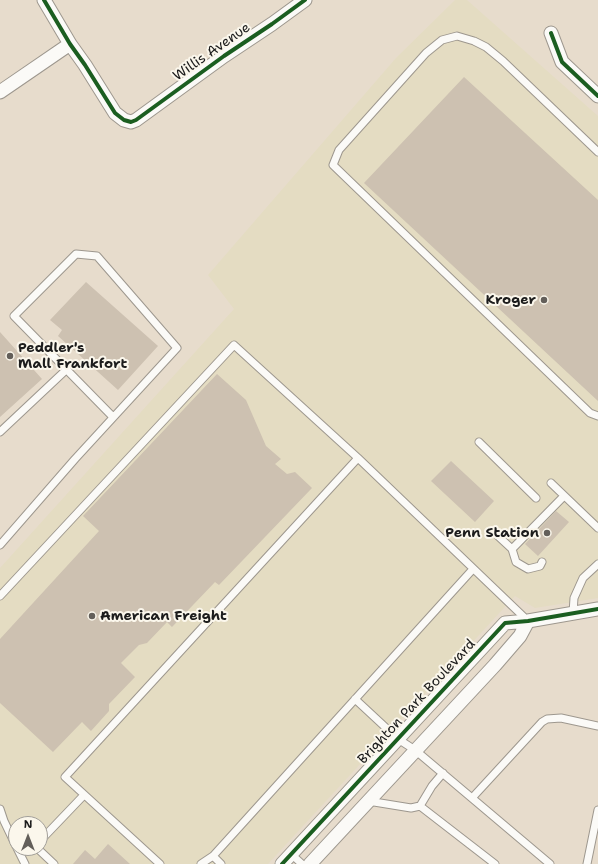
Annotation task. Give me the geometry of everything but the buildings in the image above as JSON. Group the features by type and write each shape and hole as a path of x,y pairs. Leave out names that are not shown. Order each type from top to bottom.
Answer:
{"street":[{"path":"0,92 70,44 44,0"},
{"name":"Willis Avenue","path":"70,44 115,113 124,120 131,122 136,120 306,0"},
{"path":"551,33 562,62 598,96"},
{"name":"Brighton Park Boulevard","path":"282,864 505,623 528,621 598,609"},
{"path":"310,864 495,665 520,636 528,621"}],"lane":[{"path":"598,152 503,61 486,47 474,41 457,36 442,40 426,53 339,150 333,165 590,413 598,416"},
{"path":"0,545 75,459 177,348 97,256 76,254 14,316 113,417"},
{"path":"0,596 234,345 358,458 528,621"},
{"path":"0,432 67,369"},
{"path":"479,442 536,498"},
{"path":"160,864 64,777 358,458"},
{"path":"551,483 598,528"},
{"path":"512,549 564,496"},
{"path":"498,536 512,549 516,562 528,569 540,566 542,562"},
{"path":"573,613 574,598 577,589 583,578 598,564"},
{"path":"201,864 212,856 473,569"},
{"path":"355,699 398,739 415,750 443,773 550,864"},
{"path":"472,798 542,722 548,719 561,718 598,726"},
{"path":"368,801 411,808 420,806 432,786 443,773"},
{"path":"48,832 84,794"},
{"path":"420,806 495,864"},
{"path":"0,809 8,830"},
{"path":"588,864 598,810"},
{"path":"291,854 302,864"},
{"path":"46,856 54,864"},
{"path":"212,856 221,864"}],"shaded area":[{"path":"455,0 467,0 598,116 598,598 535,608 515,596 268,864 0,864 0,568 234,309 208,275 396,58"}],"cycle path":[{"path":"44,0 70,44 115,113 124,120 131,122 136,120 224,56 305,0"},
{"path":"551,33 562,62 598,96"},
{"path":"282,864 505,623 528,621 598,609"}],"place":[{"name":"Kroger","path":"544,300"},
{"name":"Peddler's Mall Frankfort","path":"10,356"},
{"name":"Penn Station","path":"547,533"},
{"name":"American Freight","path":"92,616"}]}
